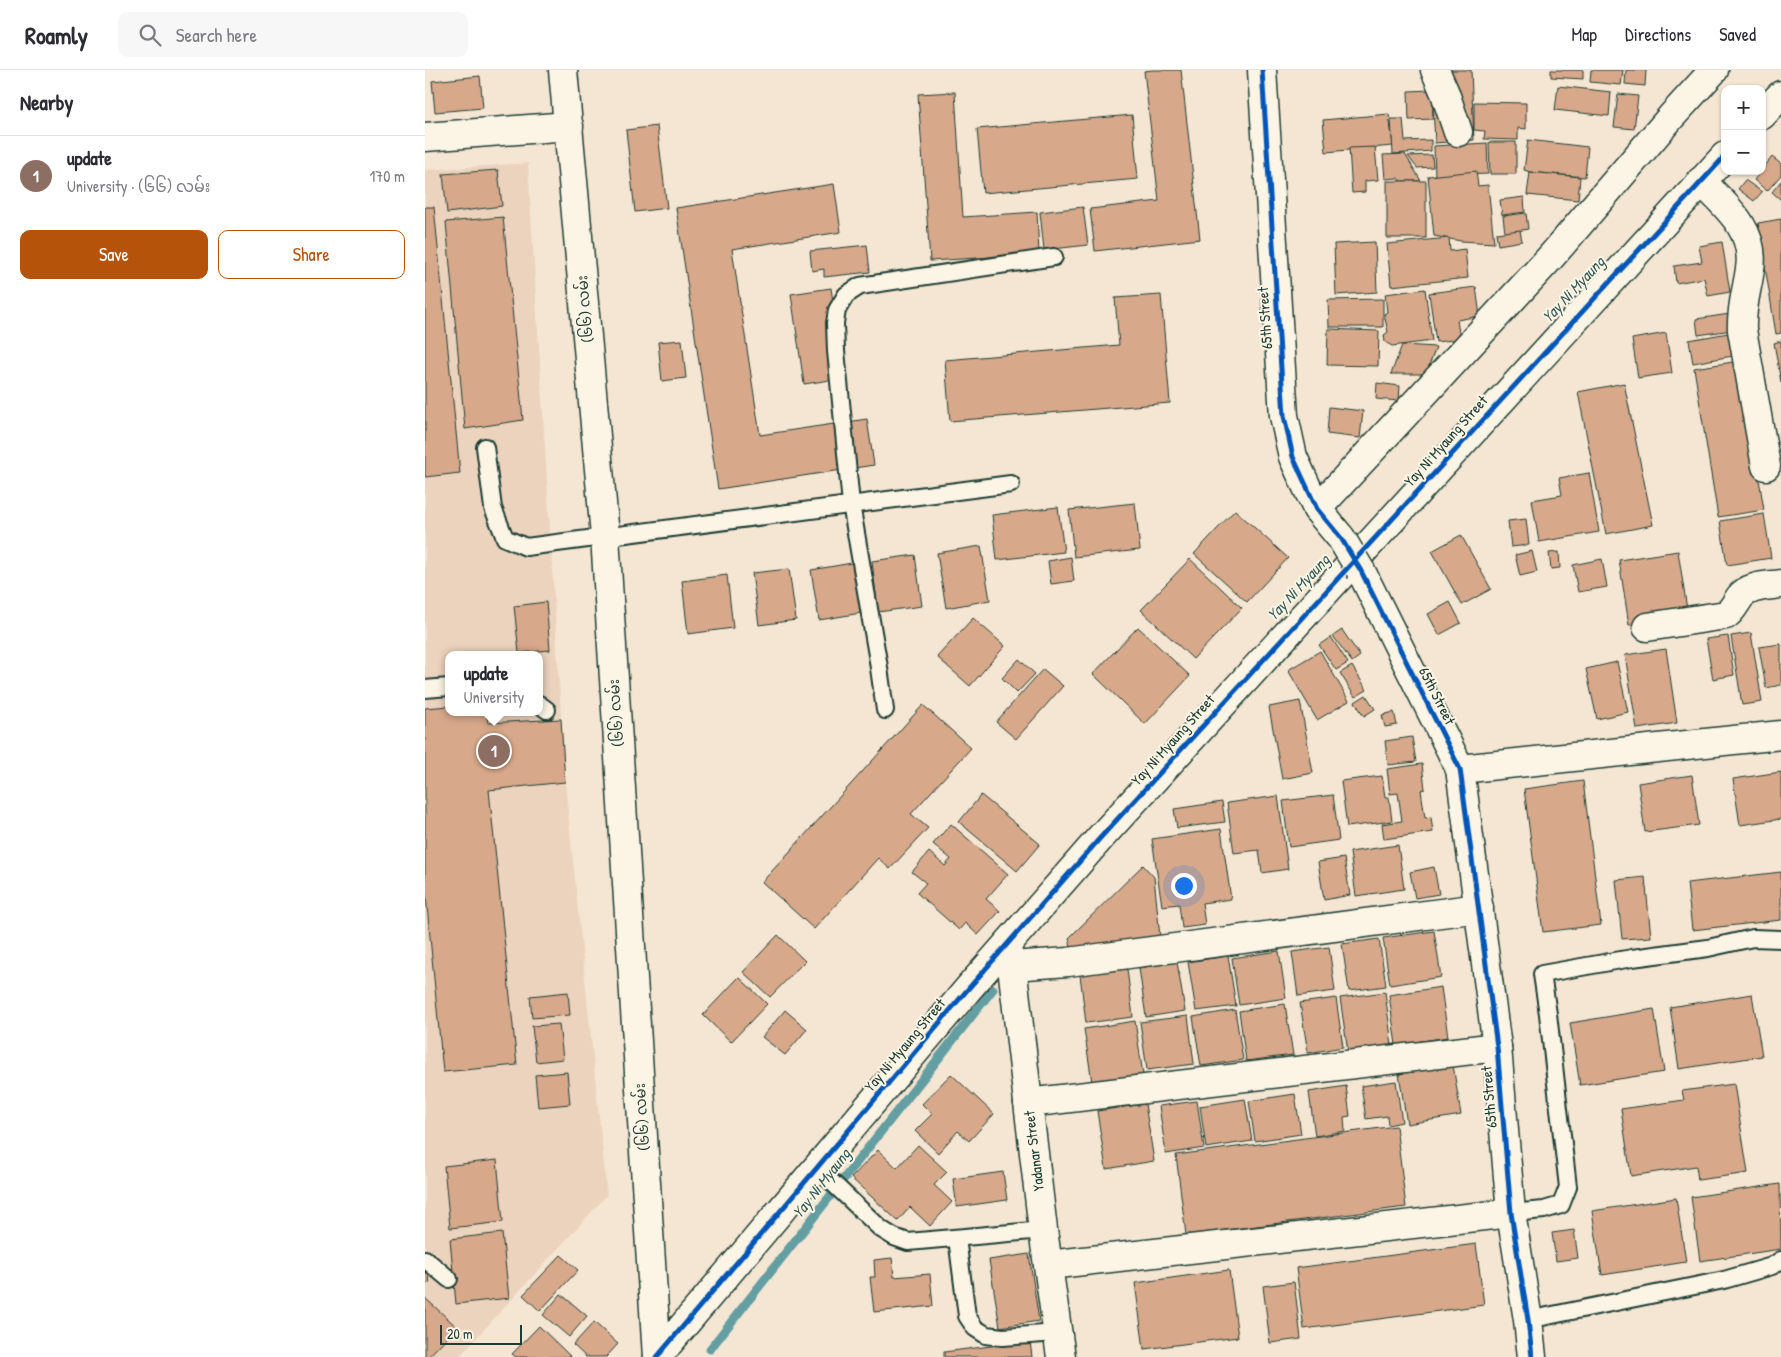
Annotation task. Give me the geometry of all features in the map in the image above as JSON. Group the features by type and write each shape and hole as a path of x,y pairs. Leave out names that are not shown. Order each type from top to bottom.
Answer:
{"street":[{"name":"(၆၆) လမ်း","path":"563,70 605,536 657,1357"},
{"name":"65th Street","path":"1262,70 1284,416 1293,457 1317,509 1341,538 1361,570 1460,769 1497,1047 1511,1212 1532,1357"},
{"path":"1435,70 1458,132"},
{"path":"1317,509 1551,258 1671,117 1714,70"},
{"path":"1766,111 1781,95"},
{"path":"425,138 569,126"},
{"name":"Yay Ni Myaung Street","path":"657,1357 817,1168 1008,956 1101,837 1721,160"},
{"path":"1701,181 1733,213 1745,231 1749,245 1751,267 1741,312 1742,330 1766,466"},
{"path":"1647,627 1726,616 1732,611 1744,593 1750,589 1781,584"},
{"path":"1460,769 1781,735"},
{"path":"1008,956 1068,962 1479,908"},
{"name":"Yadanar Street","path":"1008,956 1059,1345"},
{"path":"1028,1103 1497,1047"},
{"path":"1048,1265 1511,1212"}],"lane":[{"path":"885,710 851,504 835,333 837,310 845,295 861,286 1054,257"},
{"path":"485,447 493,508 505,538 527,547 1011,484"},
{"path":"425,689 445,687"},
{"path":"1511,1212 1544,1210 1561,1205 1568,1187 1542,974 1632,958 1708,948 1753,938 1781,939"},
{"path":"817,1168 881,1229 894,1237 908,1242 1043,1230"},
{"path":"957,1238 967,1316 975,1328 986,1336 1003,1336 1059,1345"},
{"path":"425,1259 449,1279"},
{"path":"1528,1320 1724,1280 1772,1266 1781,1260"}],"shaded area":[{"path":"528,163 565,782 607,1195 459,1357 425,1357 425,170"}],"building":[{"path":"1181,70 1200,239 1095,251 1090,209 1159,201 1144,71"},
{"path":"1431,70 1471,70 1474,140 1435,143"},
{"path":"1551,70 1583,70 1583,79 1551,77"},
{"path":"1591,70 1623,70 1621,85 1590,82"},
{"path":"1626,70 1646,70 1645,86 1625,84"},
{"path":"480,76 483,108 435,112 432,81"},
{"path":"1558,86 1611,92 1609,116 1555,110"},
{"path":"1432,90 1433,119 1409,120 1408,91"},
{"path":"955,92 963,217 1037,212 1039,254 930,261 918,94"},
{"path":"1618,94 1638,96 1634,129 1614,127"},
{"path":"1474,102 1526,103 1526,129 1518,128 1518,140 1484,139 1485,131 1474,130"},
{"path":"1389,114 1393,146 1326,152 1323,120"},
{"path":"1132,115 1138,179 983,193 977,129"},
{"path":"1391,119 1403,119 1405,141 1431,140 1431,151 1393,154"},
{"path":"657,126 667,208 635,212 626,130"},
{"path":"1528,140 1588,147 1585,177 1524,170"},
{"path":"1489,142 1516,142 1516,174 1490,174"},
{"path":"1487,143 1488,174 1435,176 1434,146"},
{"path":"1375,147 1378,180 1365,181 1365,192 1352,193 1349,148"},
{"path":"1405,154 1421,181 1400,181 1398,178 1385,179 1383,155"},
{"path":"1432,155 1433,167 1417,168 1408,156"},
{"path":"1772,157 1781,164 1781,175 1767,191 1754,180 1758,175 1766,175 1766,165"},
{"path":"498,170 502,206 447,213 443,174"},
{"path":"1476,171 1478,186 1488,185 1494,243 1461,241 1434,236 1428,176"},
{"path":"1530,172 1580,177 1578,200 1527,195"},
{"path":"1745,180 1762,192 1754,201 1738,189"},
{"path":"1387,181 1426,181 1426,238 1387,238"},
{"path":"1781,181 1781,200 1772,192"},
{"path":"834,184 841,232 732,249 760,435 867,419 874,465 718,489 676,208"},
{"path":"1524,197 1525,212 1502,215 1500,200"},
{"path":"425,207 434,207 460,473 425,477"},
{"path":"1083,207 1088,245 1044,250 1040,212"},
{"path":"1526,213 1528,229 1505,233 1503,216"},
{"path":"503,217 523,420 465,429 446,222"},
{"path":"1781,219 1781,333 1776,334 1758,223"},
{"path":"1520,230 1522,241 1498,245 1496,233"},
{"path":"1449,238 1450,251 1465,249 1468,278 1391,286 1387,244"},
{"path":"1375,242 1377,292 1336,295 1334,244"},
{"path":"1722,242 1730,292 1708,296 1704,278 1676,283 1674,266 1702,262 1699,246"},
{"path":"867,245 870,272 824,277 824,269 812,271 810,251"},
{"path":"1476,287 1480,316 1457,320 1460,339 1436,342 1429,293"},
{"path":"831,288 844,378 804,384 791,294"},
{"path":"1425,289 1432,341 1392,346 1385,342 1384,335 1388,332 1384,314 1387,312 1385,294"},
{"path":"1161,295 1170,403 950,421 945,360 1119,345 1115,298"},
{"path":"1383,299 1383,327 1329,327 1328,300"},
{"path":"1730,314 1732,330 1698,335 1696,319"},
{"path":"1328,329 1379,331 1378,366 1327,365"},
{"path":"1734,332 1738,355 1693,363 1689,340"},
{"path":"1666,333 1672,373 1638,378 1632,339"},
{"path":"682,340 686,378 662,381 658,342"},
{"path":"1781,341 1781,382 1774,343"},
{"path":"1402,345 1436,347 1426,374 1391,374"},
{"path":"1740,361 1764,510 1718,517 1694,368"},
{"path":"1377,383 1400,386 1399,401 1376,399"},
{"path":"1624,383 1653,525 1606,534 1578,392"},
{"path":"1329,407 1363,411 1360,438 1327,434"},
{"path":"1589,473 1599,532 1539,542 1532,500 1562,495 1559,478"},
{"path":"1135,503 1140,550 1074,557 1069,510"},
{"path":"1058,507 1064,552 997,560 992,515"},
{"path":"1235,510 1288,558 1247,602 1194,554"},
{"path":"1764,514 1771,558 1727,565 1720,521"},
{"path":"1526,519 1529,545 1511,547 1508,521"},
{"path":"1461,535 1491,589 1462,605 1432,551"},
{"path":"981,546 990,600 946,608 937,553"},
{"path":"1532,551 1537,572 1520,576 1515,555"},
{"path":"1678,551 1688,616 1629,625 1619,560"},
{"path":"1559,552 1560,568 1551,569 1549,553"},
{"path":"915,555 922,606 878,612 872,561"},
{"path":"1071,557 1074,581 1051,584 1048,561"},
{"path":"1190,559 1242,608 1193,659 1141,610"},
{"path":"1602,559 1607,587 1578,592 1573,565"},
{"path":"852,563 861,613 819,620 811,570"},
{"path":"789,569 796,620 759,625 752,573"},
{"path":"727,575 733,628 688,634 682,581"},
{"path":"546,602 550,650 519,651 514,606"},
{"path":"1450,602 1461,623 1439,635 1428,614"},
{"path":"973,618 1005,646 970,686 937,657"},
{"path":"1138,627 1190,676 1145,724 1093,674"},
{"path":"1342,630 1360,656 1352,662 1333,636"},
{"path":"1751,633 1762,702 1742,705 1731,636"},
{"path":"1728,636 1734,675 1713,679 1706,639"},
{"path":"1331,637 1348,663 1336,670 1319,645"},
{"path":"1781,644 1781,685 1766,688 1759,647"},
{"path":"1666,649 1677,723 1637,729 1625,655"},
{"path":"1320,651 1349,701 1317,720 1288,670"},
{"path":"1019,659 1035,674 1017,693 1002,678"},
{"path":"1617,662 1628,712 1597,719 1586,669"},
{"path":"1352,666 1367,690 1355,697 1340,673"},
{"path":"1043,669 1063,686 1016,739 996,722"},
{"path":"1366,695 1375,709 1364,716 1355,702"},
{"path":"1300,701 1313,773 1282,779 1269,707"},
{"path":"923,705 971,748 911,814 928,828 890,869 878,858 814,929 762,882"},
{"path":"445,706 445,716 487,716 488,723 561,719 565,782 489,790 517,1065 443,1072 425,885 425,708"},
{"path":"1394,712 1397,725 1385,727 1382,715"},
{"path":"1412,737 1416,762 1388,765 1385,741"},
{"path":"1422,764 1425,789 1421,790 1425,818 1431,817 1433,832 1384,839 1382,824 1402,821 1398,793 1390,794 1387,769"},
{"path":"1781,772 1781,819 1740,825 1733,779"},
{"path":"1692,775 1699,825 1645,832 1638,783"},
{"path":"1382,776 1385,797 1389,797 1392,821 1347,827 1341,781"},
{"path":"1583,781 1601,925 1543,932 1524,789"},
{"path":"981,795 1040,844 1017,871 959,822"},
{"path":"1333,795 1339,840 1289,847 1283,801"},
{"path":"1278,796 1288,869 1262,873 1259,850 1234,853 1227,803"},
{"path":"1222,802 1225,822 1177,828 1174,809"},
{"path":"951,824 1008,874 986,899 1000,911 978,935 965,923 959,930 917,893 926,883 912,872 929,852 945,866 951,859 933,844"},
{"path":"1221,829 1231,899 1202,903 1205,925 1182,928 1179,904 1162,906 1152,839"},
{"path":"1398,845 1404,889 1356,896 1350,852"},
{"path":"1344,858 1350,895 1324,900 1318,862"},
{"path":"1143,865 1154,877 1161,947 1073,956 1069,938"},
{"path":"1434,867 1439,894 1415,898 1410,872"},
{"path":"1781,872 1781,920 1692,930 1687,883"},
{"path":"1645,877 1651,937 1622,939 1616,880"},
{"path":"1434,931 1441,977 1390,985 1383,938"},
{"path":"778,935 805,961 770,997 743,972"},
{"path":"1379,939 1386,986 1349,991 1342,944"},
{"path":"1329,947 1335,991 1298,996 1292,952"},
{"path":"1279,951 1286,998 1239,1005 1232,958"},
{"path":"1228,956 1236,1006 1196,1011 1188,962"},
{"path":"1177,962 1185,1011 1146,1017 1139,968"},
{"path":"1127,969 1133,1017 1086,1023 1080,975"},
{"path":"739,977 767,1004 731,1042 703,1015"},
{"path":"1441,987 1448,1037 1396,1045 1389,995"},
{"path":"568,992 570,1015 532,1018 530,996"},
{"path":"1385,992 1392,1046 1348,1052 1340,998"},
{"path":"1752,994 1762,1056 1679,1069 1670,1007"},
{"path":"1336,998 1343,1047 1308,1053 1300,1003"},
{"path":"1285,1004 1293,1055 1246,1061 1239,1011"},
{"path":"1654,1009 1664,1072 1580,1085 1570,1023"},
{"path":"785,1010 807,1029 785,1055 762,1037"},
{"path":"1235,1010 1243,1060 1201,1066 1193,1017"},
{"path":"1188,1016 1194,1064 1147,1070 1140,1022"},
{"path":"1135,1021 1143,1075 1092,1082 1084,1029"},
{"path":"559,1024 563,1059 536,1062 532,1026"},
{"path":"1453,1065 1461,1115 1407,1124 1399,1074"},
{"path":"567,1072 570,1104 538,1107 535,1075"},
{"path":"951,1074 994,1114 969,1141 958,1131 938,1153 915,1131 932,1114 922,1104"},
{"path":"1396,1081 1402,1122 1388,1125 1387,1116 1366,1119 1361,1086"},
{"path":"1734,1084 1748,1173 1698,1180 1696,1166 1631,1176 1621,1109 1684,1100 1682,1091"},
{"path":"1346,1086 1350,1116 1344,1117 1345,1131 1315,1136 1309,1092"},
{"path":"1295,1094 1301,1134 1255,1141 1249,1101"},
{"path":"1245,1099 1252,1141 1206,1148 1200,1106"},
{"path":"1197,1101 1204,1148 1166,1154 1159,1106"},
{"path":"1145,1104 1154,1161 1106,1169 1097,1111"},
{"path":"1396,1126 1406,1207 1186,1235 1176,1155"},
{"path":"918,1145 947,1172 934,1185 952,1202 930,1226 910,1207 898,1221 851,1178 878,1150 897,1168"},
{"path":"497,1160 503,1222 450,1228 444,1166"},
{"path":"1003,1172 1007,1200 957,1207 953,1179"},
{"path":"1780,1184 1781,1249 1700,1261 1691,1197"},
{"path":"1676,1198 1686,1262 1602,1275 1592,1211"},
{"path":"1574,1230 1578,1258 1556,1261 1552,1233"},
{"path":"502,1233 509,1298 456,1304 450,1239"},
{"path":"1476,1244 1484,1305 1304,1329 1296,1268"},
{"path":"1029,1254 1039,1321 1000,1327 989,1260"},
{"path":"561,1255 578,1270 540,1311 523,1295"},
{"path":"892,1258 894,1277 930,1274 933,1306 874,1312 870,1277 875,1277 874,1260"},
{"path":"1229,1270 1238,1337 1144,1349 1135,1283"},
{"path":"425,1272 428,1272 430,1283 425,1283"},
{"path":"1294,1282 1301,1339 1270,1343 1263,1286"},
{"path":"561,1294 587,1316 569,1337 543,1315"},
{"path":"425,1298 457,1327 428,1357 425,1357"},
{"path":"594,1322 618,1344 606,1357 586,1357 573,1345"},
{"path":"539,1326 571,1357 516,1357 512,1354"},
{"path":"1030,1341 1032,1357 944,1357 944,1352"}],"waterway":[{"name":"Yay Ni Myaung","path":"710,1349 993,989"}],"cycle path":[{"path":"1262,70 1284,416 1293,457 1317,509 1341,538 1361,571 1460,769 1497,1047 1511,1213 1532,1357"},
{"path":"657,1357 968,989 1101,837 1721,160"}],"place":[{"name":"update","path":"494,751"}]}
